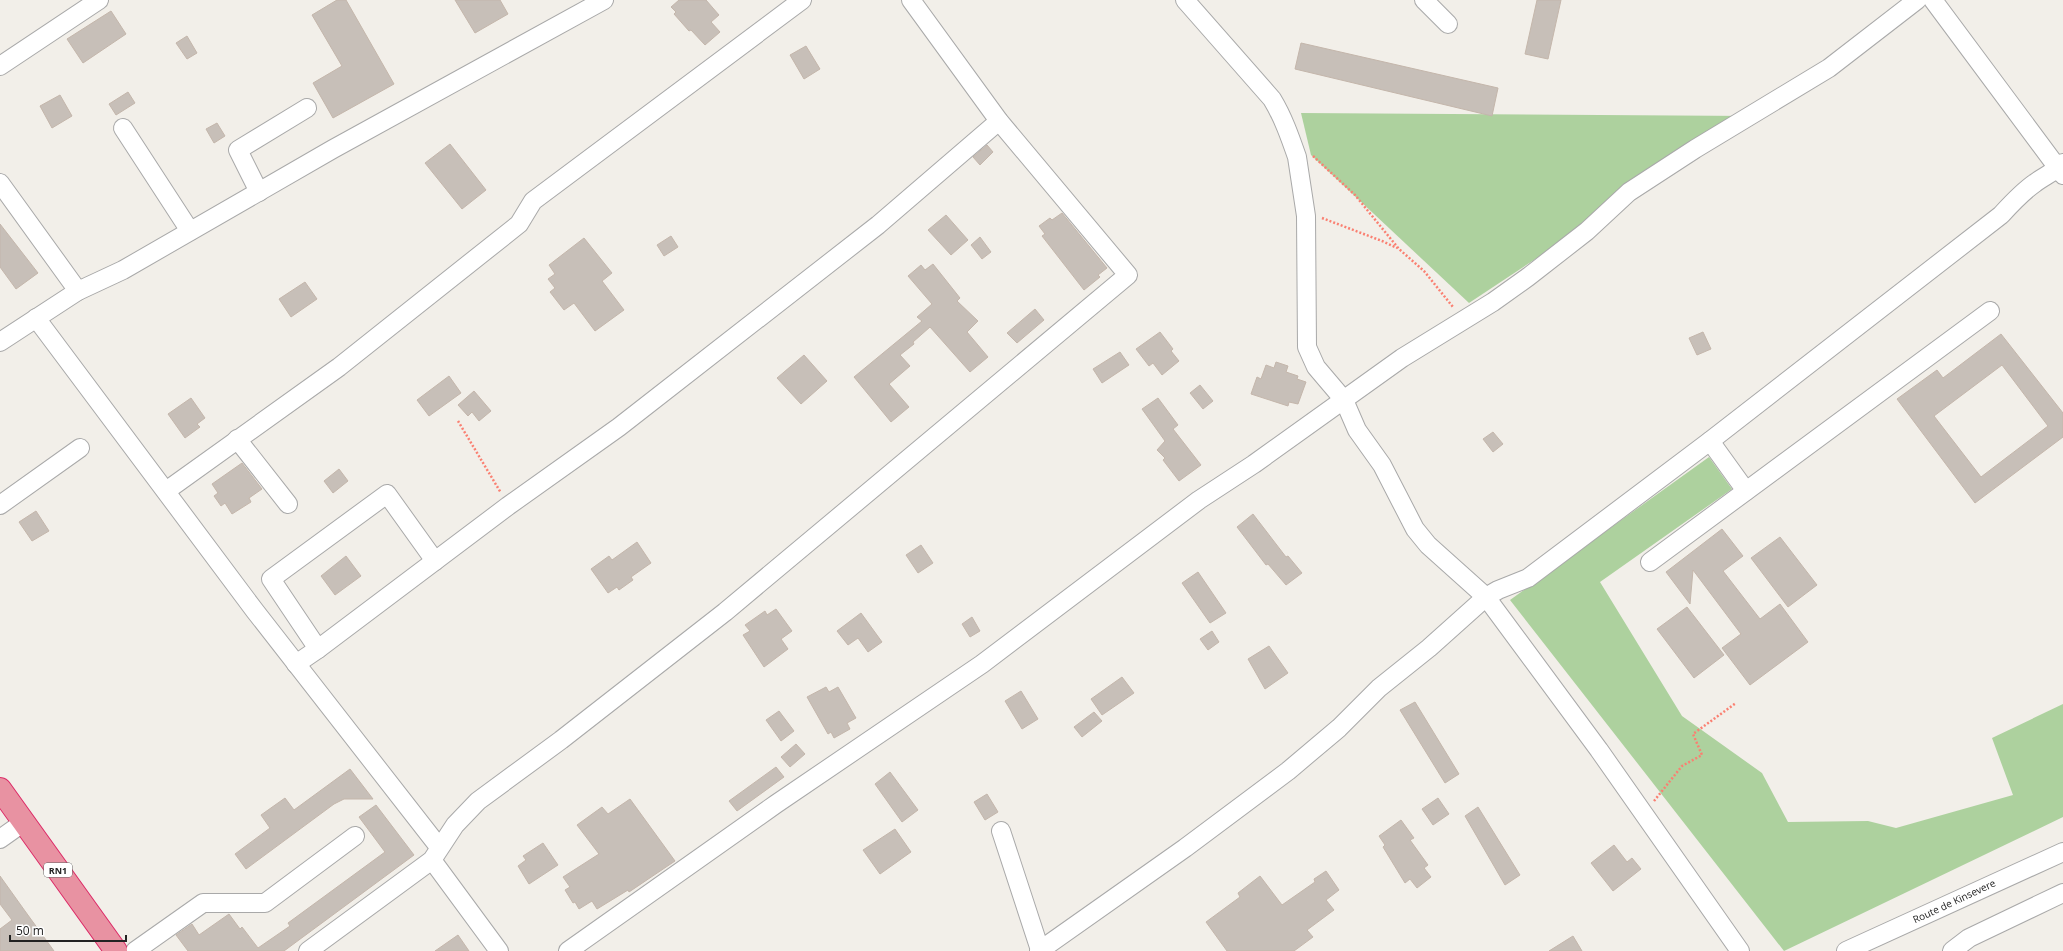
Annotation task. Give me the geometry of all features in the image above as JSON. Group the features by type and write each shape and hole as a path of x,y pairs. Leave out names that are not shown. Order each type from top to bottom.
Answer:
{"highway":[{"name":"RN1","path":"0,789 116,951"}],"street":[{"path":"0,66 99,0"},
{"path":"0,342 78,291 123,270 259,192 604,0"},
{"path":"166,492 237,439 339,367 519,224 533,201 802,0"},
{"path":"308,951 435,853 455,825 478,801 561,740 725,612 1128,275 999,121 911,0"},
{"path":"1185,0 1272,99 1279,110 1298,157 1306,216 1307,347 1316,367 1344,400 1357,430 1382,465 1415,529 1428,545 1486,597 1646,816 1740,951"},
{"path":"1424,0 1448,24"},
{"path":"568,951 776,804 982,664 1199,500 1402,358 1493,302 1528,277 1587,231 1629,192 1695,149 1829,68 1917,0"},
{"path":"1001,831 1040,951 1185,848 1288,771 1339,728 1379,688 1429,648 1486,597 1498,590 1528,578 1710,442 2001,215 2018,195 2036,182 2061,169 1933,0"},
{"path":"259,192 238,150 307,108"},
{"path":"296,664 318,650 508,506 619,427 878,225 999,121"},
{"path":"123,128 190,232"},
{"path":"0,183 78,291"},
{"path":"1650,562 1990,311"},
{"path":"36,318 296,664 435,853 499,951"},
{"path":"237,439 288,504"},
{"path":"1710,442 1746,491"},
{"path":"0,505 80,448"},
{"path":"318,650 271,580 387,494 435,561"},
{"path":"0,839 24,822"},
{"path":"135,951 203,902 265,902 355,836"},
{"name":"Route de Kinsevere","path":"1846,951 2063,852"},
{"path":"1952,951 1969,938 2063,892"}],"path":[{"path":"1294,148 1317,159 1355,195 1399,249 1424,272 1464,319"},
{"path":"1306,216 1325,219 1399,249"},
{"path":"458,421 508,506"},
{"path":"1646,816 1656,798 1682,766 1702,755 1693,734 1736,702"}],"green space":[{"path":"1301,113 1751,116 1469,303 1311,155"},
{"path":"1709,457 1732,489 1600,582 1682,716 1762,773 1788,822 1868,821 1896,828 2013,795 1992,738 2063,704 2063,817 1784,951 1510,600"}],"building":[{"path":"337,0 346,0 394,84 333,118 313,83 342,66 312,15"},
{"path":"455,0 500,0 508,14 475,33"},
{"path":"679,0 706,0 719,15 711,22 720,32 705,45 691,30 689,31 674,14 676,12 671,7"},
{"path":"1537,0 1561,0 1548,59 1525,54"},
{"path":"111,11 126,34 83,63 67,39"},
{"path":"187,36 197,53 187,59 176,43"},
{"path":"1301,43 1498,88 1492,116 1295,69"},
{"path":"806,46 820,69 804,79 790,55"},
{"path":"128,92 135,103 116,115 109,104"},
{"path":"60,95 72,116 52,128 40,106"},
{"path":"217,123 225,136 214,143 206,129"},
{"path":"450,144 486,190 462,209 425,163"},
{"path":"987,145 993,152 980,165 973,157"},
{"path":"1062,213 1107,268 1098,275 1100,277 1084,290 1042,236 1045,234 1039,226 1050,218 1052,220"},
{"path":"946,215 968,240 951,255 928,230"},
{"path":"0,224 38,273 16,289 0,267"},
{"path":"671,236 678,247 664,256 657,245"},
{"path":"980,237 991,252 982,259 971,245"},
{"path":"584,238 612,273 602,281 624,310 595,331 574,303 564,310 550,292 555,288 548,279 555,274 549,265"},
{"path":"933,264 960,298 957,301 978,321 967,332 988,357 970,372 930,327 913,342 914,344 900,355 910,366 889,384 909,407 891,422 854,377 922,321 917,317 932,304 908,276 921,265 925,270"},
{"path":"305,282 317,299 291,317 279,299"},
{"path":"1035,309 1044,320 1017,343 1007,333"},
{"path":"1160,332 1173,349 1171,351 1179,361 1162,375 1153,363 1149,366 1136,349"},
{"path":"1703,332 1711,349 1697,355 1689,338"},
{"path":"2001,334 2063,413 2063,437 1975,503 1897,399 1937,370 1943,378","holes":["2002,365 2048,426 1981,477 1934,416"]},
{"path":"1120,352 1129,365 1102,383 1093,369"},
{"path":"804,355 827,381 801,404 777,378"},
{"path":"1276,362 1288,366 1286,372 1298,376 1297,379 1306,382 1298,404 1289,402 1288,406 1251,394 1257,377 1261,379 1266,365 1274,368"},
{"path":"449,376 461,393 429,416 417,400"},
{"path":"1200,385 1213,401 1203,409 1190,393"},
{"path":"474,391 491,411 479,421 472,412 468,416 458,405"},
{"path":"191,398 205,418 197,424 200,427 185,438 168,414"},
{"path":"1158,398 1178,425 1173,429 1201,465 1179,481 1163,460 1165,458 1157,450 1165,441 1142,409"},
{"path":"1493,432 1503,444 1493,452 1483,439"},
{"path":"242,463 262,489 249,498 251,502 232,514 225,503 221,506 214,496 218,493 212,484"},
{"path":"339,469 348,481 333,493 324,481"},
{"path":"36,511 49,531 32,541 19,522"},
{"path":"1253,514 1286,557 1288,556 1302,573 1286,585 1268,564 1266,565 1237,527"},
{"path":"1722,529 1743,556 1723,571 1760,619 1780,604 1808,642 1750,685 1722,648 1741,634 1693,570 1690,604 1666,572"},
{"path":"1780,537 1817,585 1788,607 1751,558"},
{"path":"637,542 651,563 631,577 633,580 619,590 617,587 608,593 591,569 609,556 612,560"},
{"path":"921,545 933,563 918,573 906,555"},
{"path":"346,556 361,576 335,595 321,576"},
{"path":"1198,572 1226,613 1210,623 1182,583"},
{"path":"1687,607 1724,655 1694,678 1657,629"},
{"path":"776,609 792,631 781,639 788,649 764,667 743,635 750,631 745,625 765,611 767,615"},
{"path":"861,613 882,642 868,652 858,638 848,645 837,631"},
{"path":"972,617 980,631 970,637 962,624"},
{"path":"1212,631 1219,642 1208,650 1200,639"},
{"path":"1269,646 1288,673 1265,689 1248,659"},
{"path":"1122,677 1134,693 1102,715 1091,699"},
{"path":"826,687 829,692 838,687 856,718 847,723 850,729 834,738 831,732 828,734 807,697"},
{"path":"1021,691 1038,719 1022,729 1005,701"},
{"path":"1415,702 1459,774 1445,783 1400,710"},
{"path":"779,711 794,731 781,741 766,720"},
{"path":"1094,712 1102,721 1082,737 1074,727"},
{"path":"796,744 805,754 790,767 781,757"},
{"path":"776,767 784,777 737,811 729,801"},
{"path":"350,769 373,799 344,799 334,804 246,869 235,854 270,828 261,815 285,798 294,810"},
{"path":"890,772 918,810 902,822 875,784"},
{"path":"987,794 998,812 985,820 974,802"},
{"path":"1438,798 1449,814 1433,825 1422,809"},
{"path":"630,799 675,861 629,892 628,890 597,909 592,901 579,909 575,902 573,903 565,890 570,887 563,877 599,854 577,825 602,807 608,814"},
{"path":"376,805 414,855 284,951 188,951 176,935 192,924 199,935 229,914 240,929 242,927 258,948 290,926 288,923 385,852 359,817"},
{"path":"1478,807 1520,875 1505,885 1465,816"},
{"path":"1401,820 1414,838 1410,840 1428,865 1424,868 1431,877 1417,888 1410,879 1405,883 1383,847 1385,845 1379,836"},
{"path":"895,829 911,852 880,874 863,850"},
{"path":"543,843 558,865 529,884 518,866 526,860 523,856"},
{"path":"1614,845 1627,862 1632,858 1641,869 1613,891 1591,863"},
{"path":"1326,871 1339,890 1326,900 1334,910 1307,930 1313,937 1294,951 1227,951 1206,922 1240,897 1238,893 1260,876 1282,905 1315,882 1314,879"},
{"path":"0,876 54,951 0,951 0,929 12,920 0,904"},
{"path":"458,935 469,951 435,951"},
{"path":"1573,936 1582,951 1549,951"}]}
